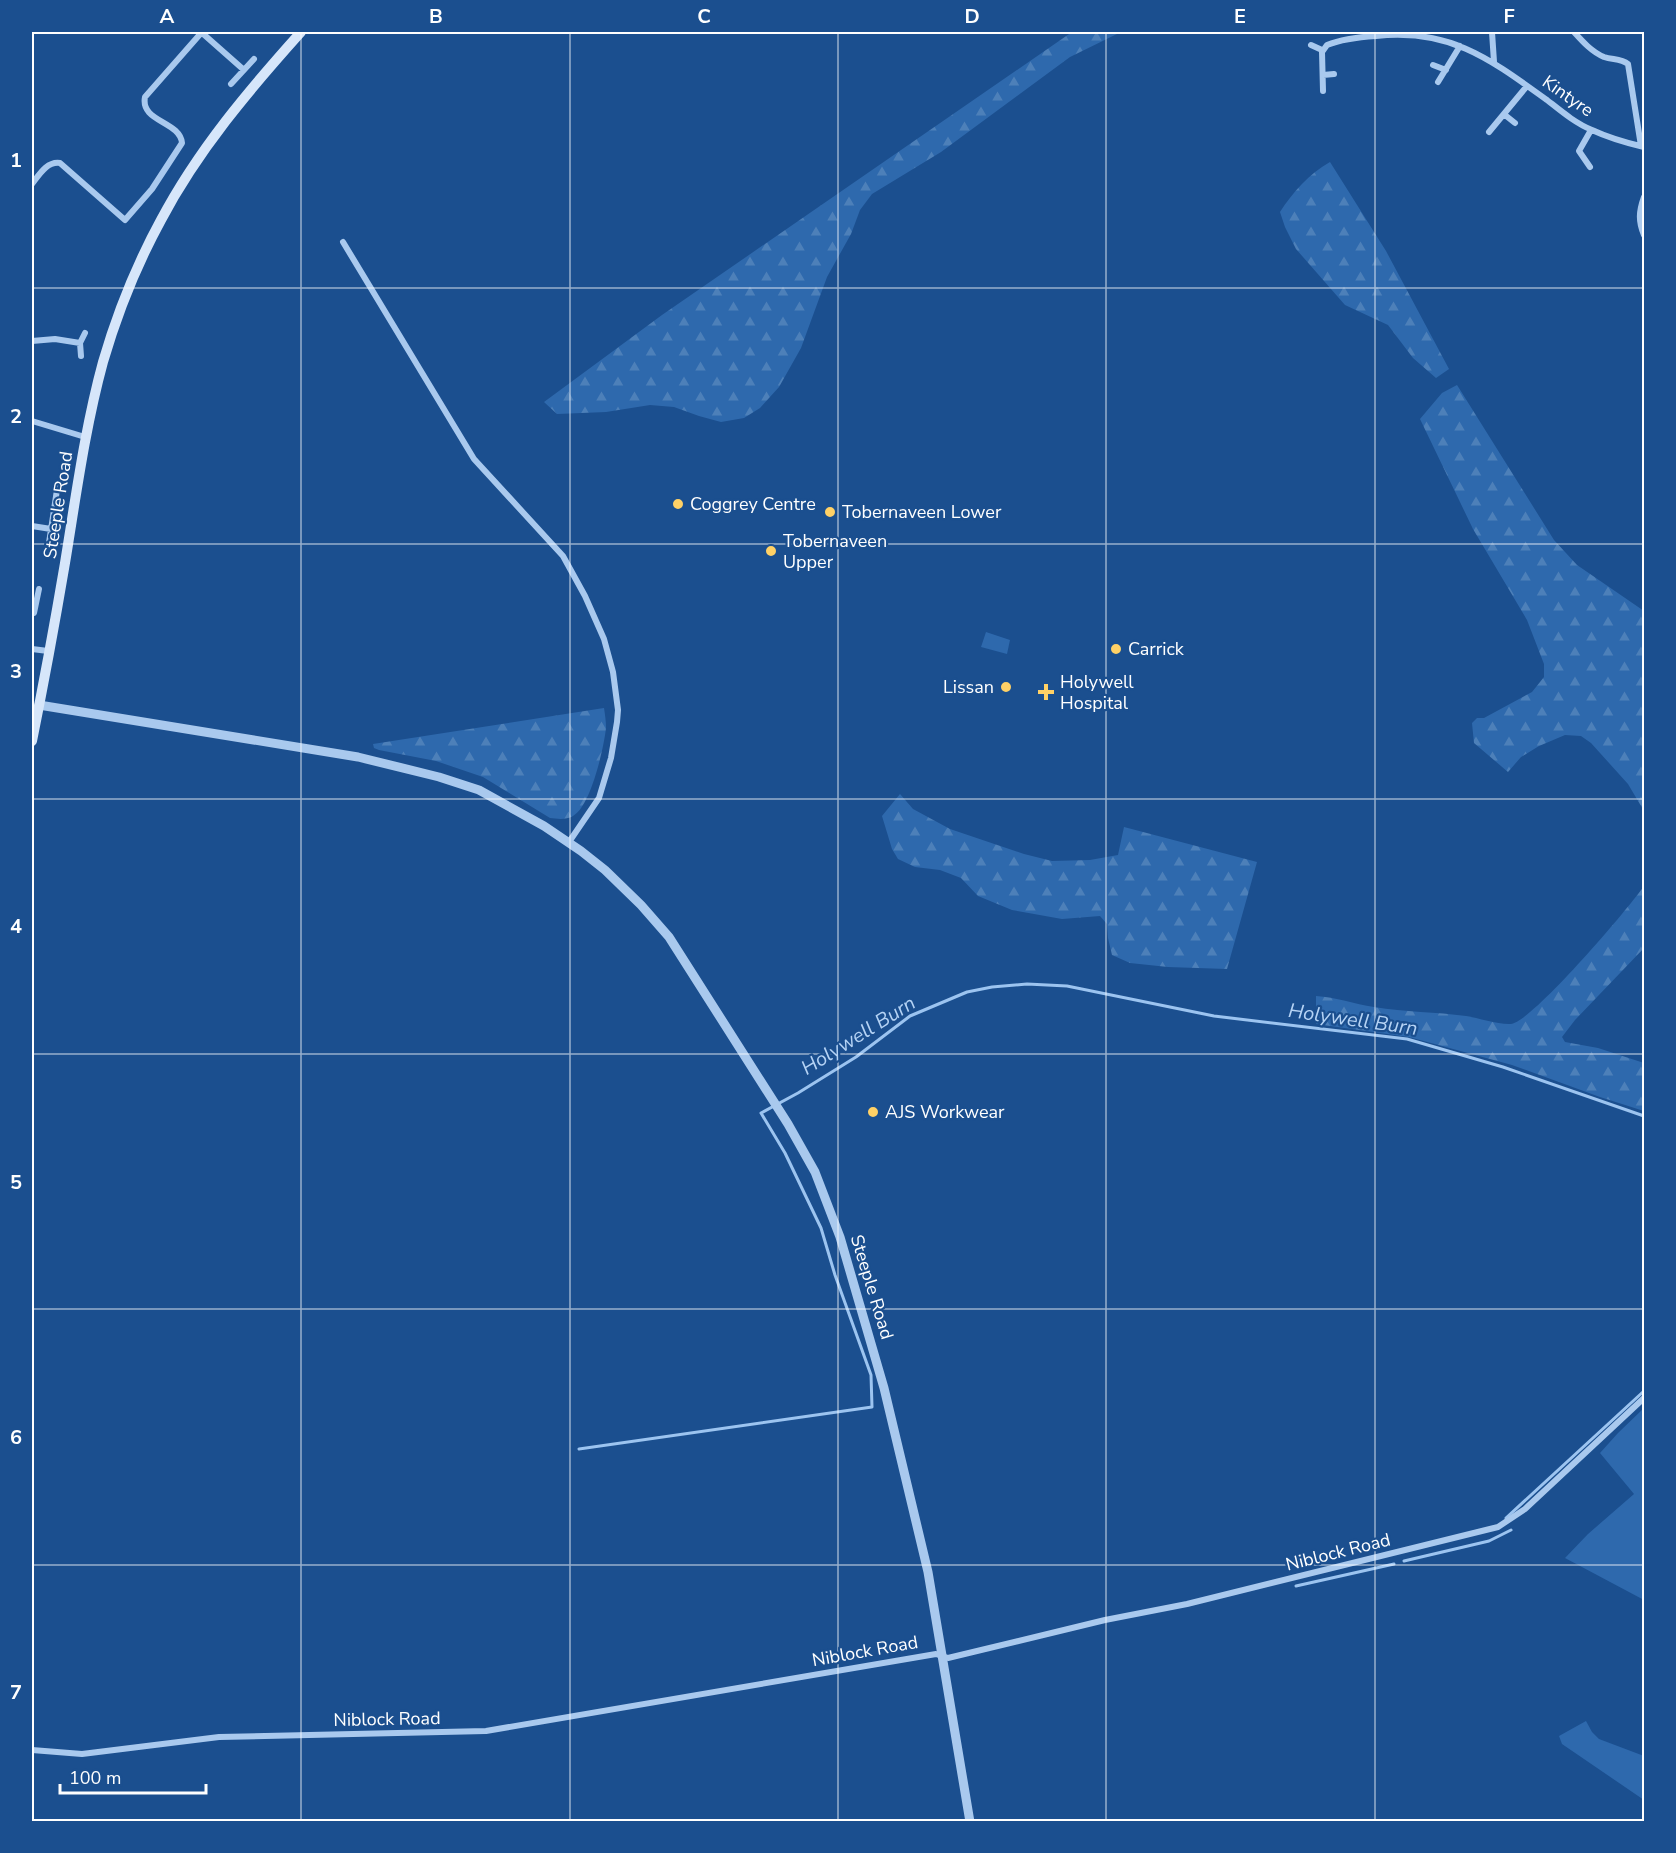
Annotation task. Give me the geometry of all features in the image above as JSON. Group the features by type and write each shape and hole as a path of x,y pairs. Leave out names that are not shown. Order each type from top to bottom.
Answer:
{"main road":[{"name":"Steeple Road","path":"39,705 86,437 103,361 136,272 160,220 187,173 234,110 301,32"},
{"path":"32,741 39,705"}],"street":[{"path":"32,184 49,165 60,163 125,220 152,189 182,143 177,132 147,111 144,105 145,97 201,32 244,70"},
{"path":"1492,32 1494,62"},
{"name":"Kintyre","path":"1322,50 1329,44 1349,39 1396,34 1430,37 1460,46 1494,62 1574,120 1592,130 1643,146 1628,64 1593,51 1574,32"},
{"path":"1311,45 1322,50 1323,91"},
{"path":"1438,82 1460,46"},
{"path":"231,84 254,59"},
{"path":"1433,65 1446,70"},
{"path":"1323,75 1334,74"},
{"name":"Kintyre","path":"1489,132 1527,86"},
{"path":"1505,114 1515,123"},
{"name":"Kintyre","path":"1590,167 1579,151 1592,130"},
{"path":"1644,197 1640,218 1644,235"},
{"path":"343,242 474,459 563,556 585,596 604,639 613,672 618,710 616,731 599,798 569,842"},
{"path":"81,357 80,343 85,333"},
{"path":"32,341 55,339 80,343"},
{"path":"32,421 86,437"},
{"path":"49,543 58,483"},
{"path":"32,526 51,529"},
{"path":"34,613 34,602 39,589"},
{"path":"32,649 48,651"},
{"name":"Steeple Road","path":"39,705 340,754 389,764 479,790 569,842 605,870 641,905 669,937 801,1146 825,1196 853,1278 884,1388 928,1572 970,1821"},
{"name":"Niblock Road","path":"32,1750 82,1754 219,1737 486,1731 936,1654 948,1658 1094,1622 1187,1604 1498,1527 1525,1509 1644,1398"}],"green space":[{"path":"1072,32 1121,32 1070,57 941,152 872,194 860,210 851,234 827,277 801,348 779,387 760,408 744,418 721,422 674,407 650,405 606,412 557,414 544,402 662,315"},
{"path":"1330,162 1386,251 1449,369 1436,378 1413,358 1388,325 1345,305 1296,249 1285,227 1280,212 1308,178"},
{"path":"1457,385 1554,540 1577,565 1644,611 1644,811 1628,784 1591,743 1581,736 1565,735 1539,746 1521,757 1508,772 1474,743 1472,723 1477,718 1484,718 1532,692 1544,677 1544,664 1527,620 1473,529 1420,419 1442,393"},
{"path":"986,632 1010,640 1007,654 981,647"},
{"path":"604,708 605,737 591,789 580,810 565,819 550,818 483,777 436,761 379,750 374,748 373,744"},
{"path":"900,794 913,809 950,829 1052,861 1090,860 1118,855 1124,827 1257,862 1227,969 1130,963 1112,955 1107,924 1100,916 1062,919 1012,910 978,896 961,878 940,870 915,867 898,859 892,849 882,816"},
{"path":"1644,886 1644,948 1575,1020 1562,1037 1565,1042 1598,1048 1644,1063 1644,1111 1512,1065 1409,1037 1316,1024 1316,996 1374,1007 1466,1016 1511,1024 1539,1005 1601,939"},
{"path":"1644,1408 1644,1600 1565,1558 1588,1534 1634,1494 1600,1453"},
{"path":"1586,1721 1599,1739 1644,1756 1644,1800 1562,1744 1559,1736"}],"waterway":[{"name":"Holywell Burn","path":"579,1449 872,1407 871,1375 835,1275 821,1228 785,1153 761,1113 856,1057 910,1016 967,992 1027,984 1067,986 1214,1016 1407,1039 1503,1067 1644,1116"},
{"path":"1506,1518 1644,1391"},
{"path":"1404,1561 1489,1541 1511,1530"},
{"path":"1296,1586 1394,1564"}],"place":[{"name":"Coggrey Centre","path":"678,504"},
{"name":"Tobernaveen Lower","path":"830,512"},
{"name":"Tobernaveen Upper","path":"771,551"},
{"name":"Carrick","path":"1116,649"},
{"name":"Lissan","path":"1006,687"},
{"name":"Holywell Hospital","path":"1046,692"},
{"name":"AJS Workwear","path":"873,1112"}]}
